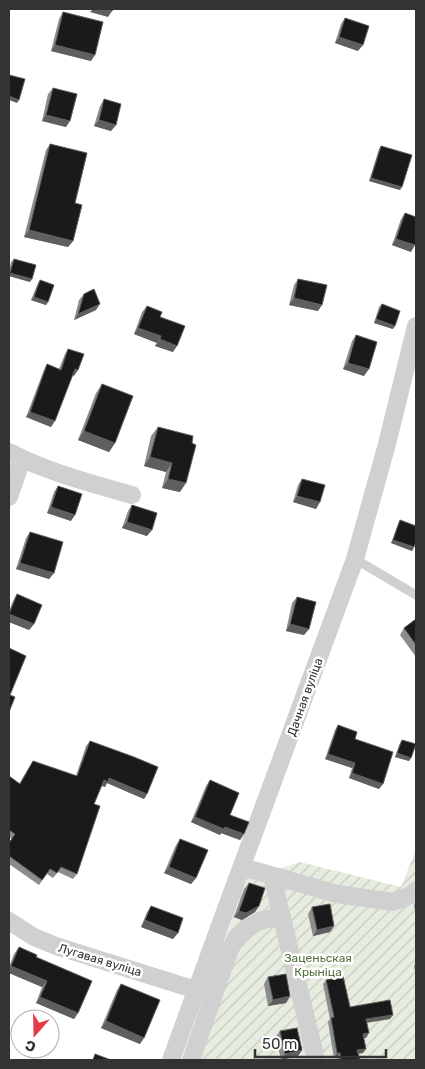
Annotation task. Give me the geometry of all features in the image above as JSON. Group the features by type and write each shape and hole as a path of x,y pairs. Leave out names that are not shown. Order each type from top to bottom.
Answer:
{"street":[{"name":"Дачная вуліца","path":"172,1060 196,990 356,559 416,326"},
{"path":"9,496 15,456 77,480 132,495"},
{"path":"242,867 337,894 393,902 410,895 416,890"},
{"path":"272,876 316,1060"},
{"path":"192,1060 235,940 246,929 264,920 282,918"},
{"name":"Лугавая вуліца","path":"9,921 34,937 56,946 196,990"}],"lane":[{"path":"356,559 416,594"}],"green space":[{"name":"Заценьская Крыніца","path":"416,849 416,1060 183,1060 231,923 250,862 279,869 300,862 401,887"}],"building":[{"path":"63,12 103,22 95,55 55,45"},
{"path":"345,18 369,26 363,45 339,37"},
{"path":"9,75 25,79 19,100 9,96"},
{"path":"53,88 77,94 70,121 46,115"},
{"path":"104,99 121,104 116,125 99,120"},
{"path":"50,144 87,153 75,203 82,205 73,241 29,230"},
{"path":"381,146 412,155 402,187 371,178"},
{"path":"405,213 416,217 415,245 396,239"},
{"path":"14,259 36,265 32,279 10,273"},
{"path":"298,279 327,285 322,305 294,298"},
{"path":"40,280 54,285 48,302 34,297"},
{"path":"94,289 100,304 78,314 84,294"},
{"path":"382,304 400,311 395,326 376,319"},
{"path":"147,306 162,312 160,317 185,326 177,346 160,339 161,336 138,328"},
{"path":"356,335 377,342 369,369 348,363"},
{"path":"68,349 84,354 78,370 75,369 55,421 30,412 47,364 61,370"},
{"path":"102,384 133,396 115,443 84,431"},
{"path":"158,427 193,436 192,443 196,445 186,483 168,479 172,463 150,457"},
{"path":"302,479 325,485 320,502 297,496"},
{"path":"58,486 82,494 75,515 51,507"},
{"path":"132,505 157,513 152,530 127,522"},
{"path":"400,520 416,526 416,542 414,547 393,540"},
{"path":"30,532 63,542 54,573 20,563"},
{"path":"17,594 42,605 34,624 9,614"},
{"path":"297,597 316,602 309,629 290,624"},
{"path":"416,619 416,645 404,628"},
{"path":"9,648 26,656 10,695 15,697 9,712"},
{"path":"338,725 357,732 355,739 393,752 383,784 352,773 355,763 328,754"},
{"path":"402,740 416,744 411,758 397,753"},
{"path":"90,741 158,767 147,794 109,778 108,782 104,780 94,804 100,806 77,874 61,867 57,873 50,869 42,880 9,856 9,843 15,834 9,830 9,776 20,784 33,761 77,776"},
{"path":"210,780 239,793 230,815 249,822 244,834 225,827 224,829 195,817"},
{"path":"180,839 208,850 196,878 169,867"},
{"path":"249,883 265,888 259,906 246,913 239,911"},
{"path":"330,904 334,926 317,930 312,907"},
{"path":"151,906 183,918 178,933 145,920"},
{"path":"19,947 37,955 36,957 92,981 78,1013 40,997 47,981 11,966"},
{"path":"286,974 290,996 273,1000 268,977"},
{"path":"343,976 350,1007 390,1000 393,1015 366,1019 369,1033 363,1034 366,1049 357,1050 360,1060 341,1060 340,1053 337,1053 331,1018 334,1017 326,980"},
{"path":"121,984 160,1000 144,1038 106,1021"},
{"path":"297,1028 302,1050 285,1054 280,1031"},
{"path":"95,1054 111,1060 93,1060"}]}
